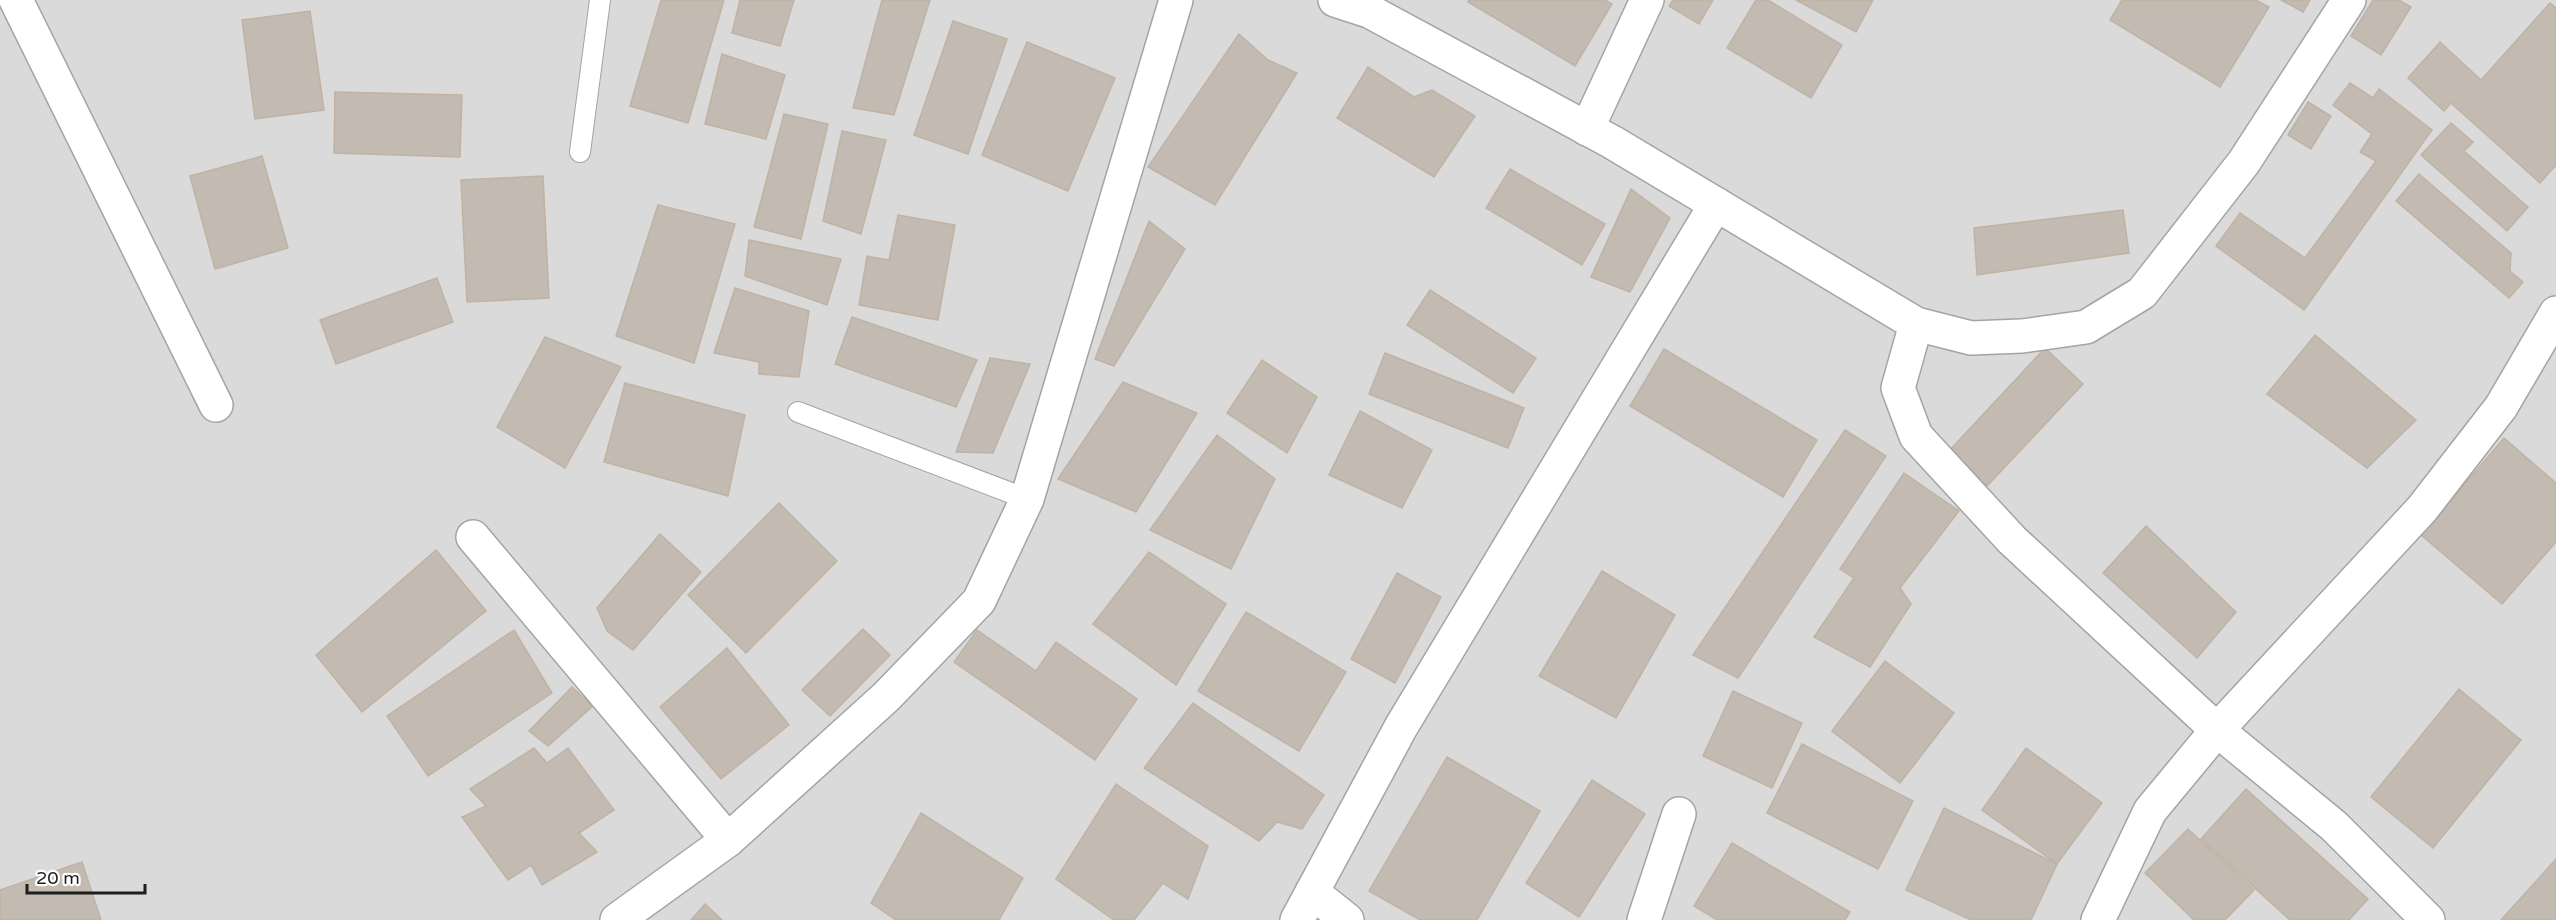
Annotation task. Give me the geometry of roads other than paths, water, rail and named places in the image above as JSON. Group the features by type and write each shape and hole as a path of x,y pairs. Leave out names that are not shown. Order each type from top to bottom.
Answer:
{"street":[{"path":"16,0 216,405"},
{"path":"617,920 728,840 886,697 979,602 1027,499 1176,0"},
{"path":"1335,0 1370,11 1587,129 1916,324 1971,338 2022,336 2086,327 2142,293 2244,162 2349,0"},
{"path":"1587,129 1647,0"},
{"path":"1347,920 1304,906 1401,727 1716,204"},
{"path":"2098,920 2150,811 2217,730 2422,509 2501,407 2556,313"},
{"path":"1916,324 1898,388 1916,436 2012,540 2217,730 2334,826 2428,920"},
{"path":"473,537 728,840"},
{"path":"1644,920 1679,814"}],"lane":[{"path":"580,152 600,0"},
{"path":"798,412 1027,499"}]}
